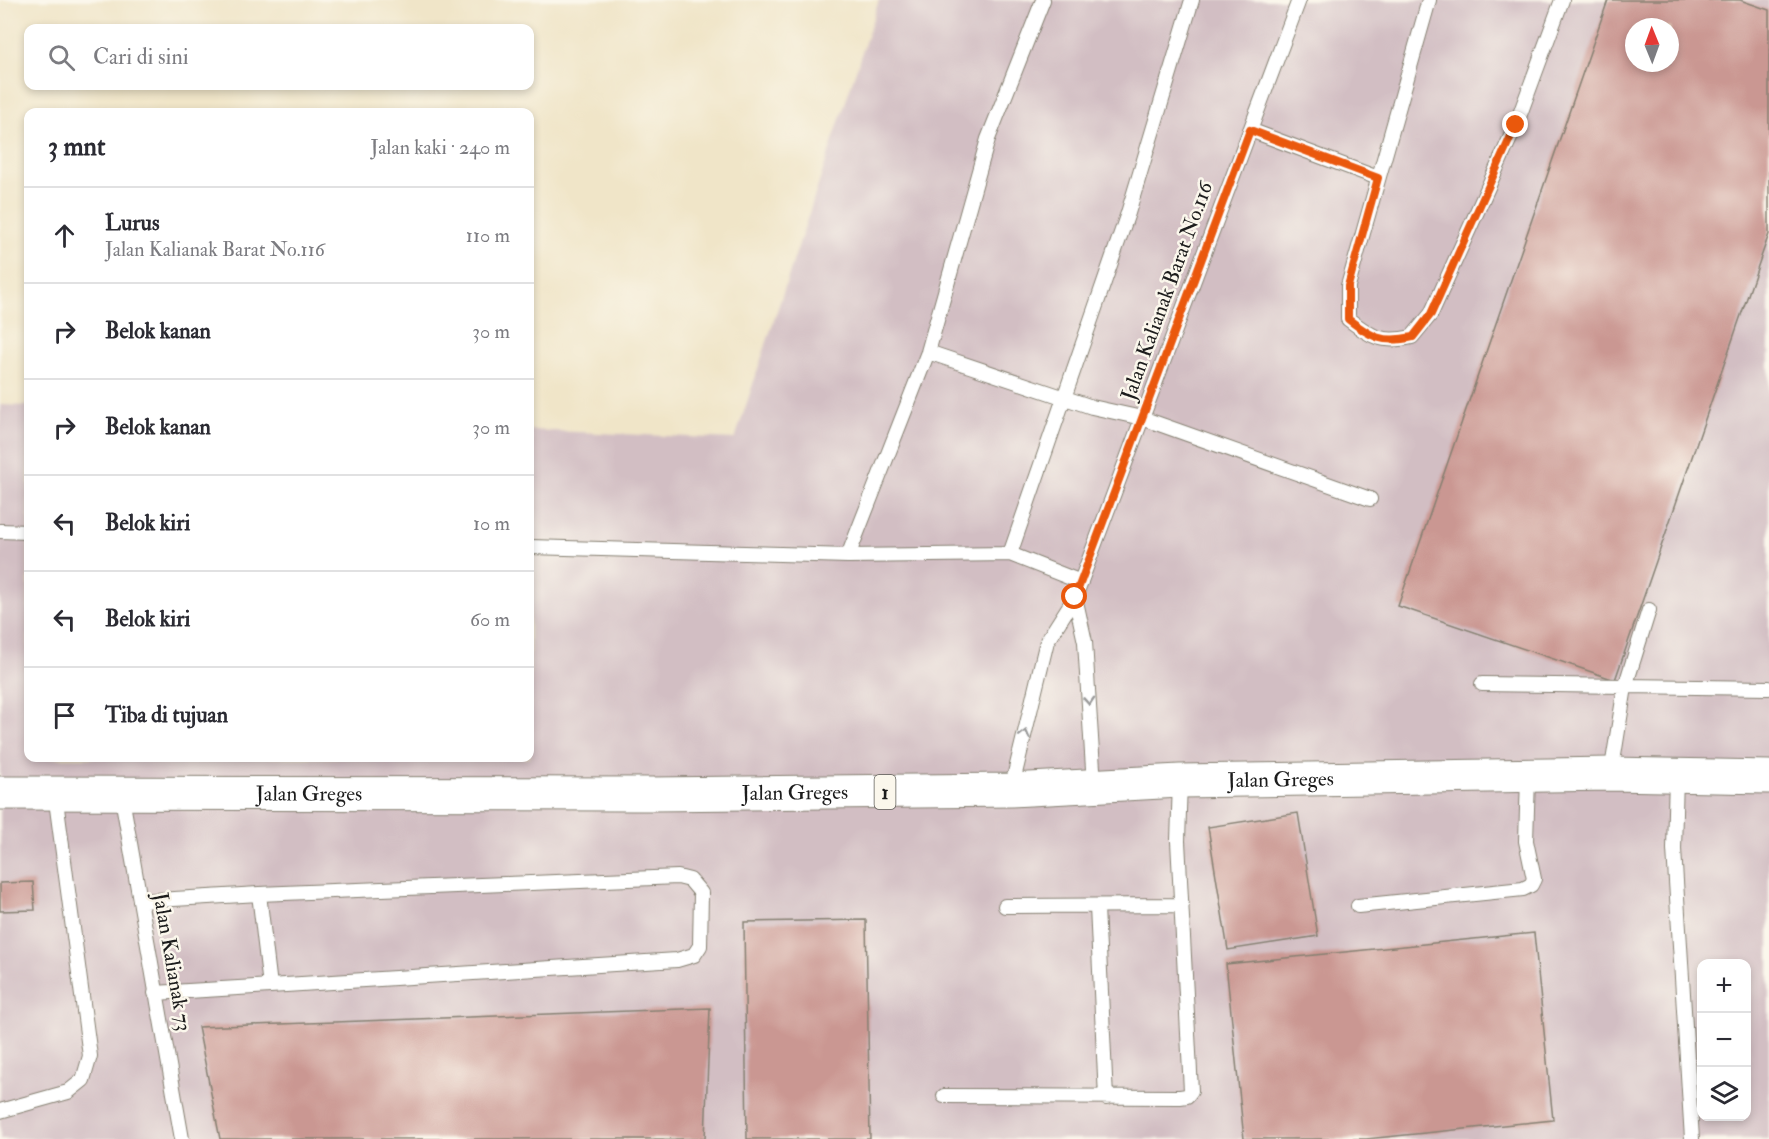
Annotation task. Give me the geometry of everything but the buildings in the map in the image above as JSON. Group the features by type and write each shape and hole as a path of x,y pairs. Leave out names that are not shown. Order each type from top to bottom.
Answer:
{"highway":[{"name":"Jalan Greges","path":"0,793 652,794 1011,790 1180,781 1611,774 1769,777"}],"lane":[{"path":"848,556 928,352 988,139 1043,0"},
{"path":"1010,554 1128,213 1192,0"},
{"name":"Jalan Kalianak Barat No.116","path":"1011,790 1047,641 1075,597 1081,582 1299,0"},
{"path":"1429,0 1348,286 1348,319 1372,338 1394,341 1413,337 1431,314 1516,125 1562,0"},
{"path":"1250,130 1378,178"},
{"path":"928,352 1092,406 1142,418 1370,500"},
{"path":"0,531 24,532"},
{"path":"534,547 848,556 1010,554 1081,582"},
{"path":"1075,597 1085,642 1094,787"},
{"path":"1611,774 1625,687 1649,610"},
{"path":"1482,684 1769,688"},
{"path":"1677,775 1674,849 1692,1139"},
{"path":"1358,906 1523,889 1531,885 1534,879 1526,841 1528,777"},
{"path":"944,1096 1180,1097 1187,1096 1191,1091 1178,841 1180,781"},
{"name":"Jalan Kalianak 73","path":"121,792 182,1139"},
{"path":"0,1111 68,1092 83,1080 90,1056 55,793"},
{"path":"141,901 678,877 690,880 701,893 700,946 694,956 677,960 155,993"},
{"path":"259,894 270,986"},
{"path":"1005,906 1182,905"},
{"path":"1097,907 1106,1098"}],"shaded area":[{"path":"879,0 1769,0 1769,1139 0,1139 0,405 24,406 24,762 534,762 534,430 735,439"}],"route":[{"path":"1075,597 1250,130 1378,178 1348,286 1348,319 1372,338 1394,341 1413,337 1431,314 1516,125"}]}
